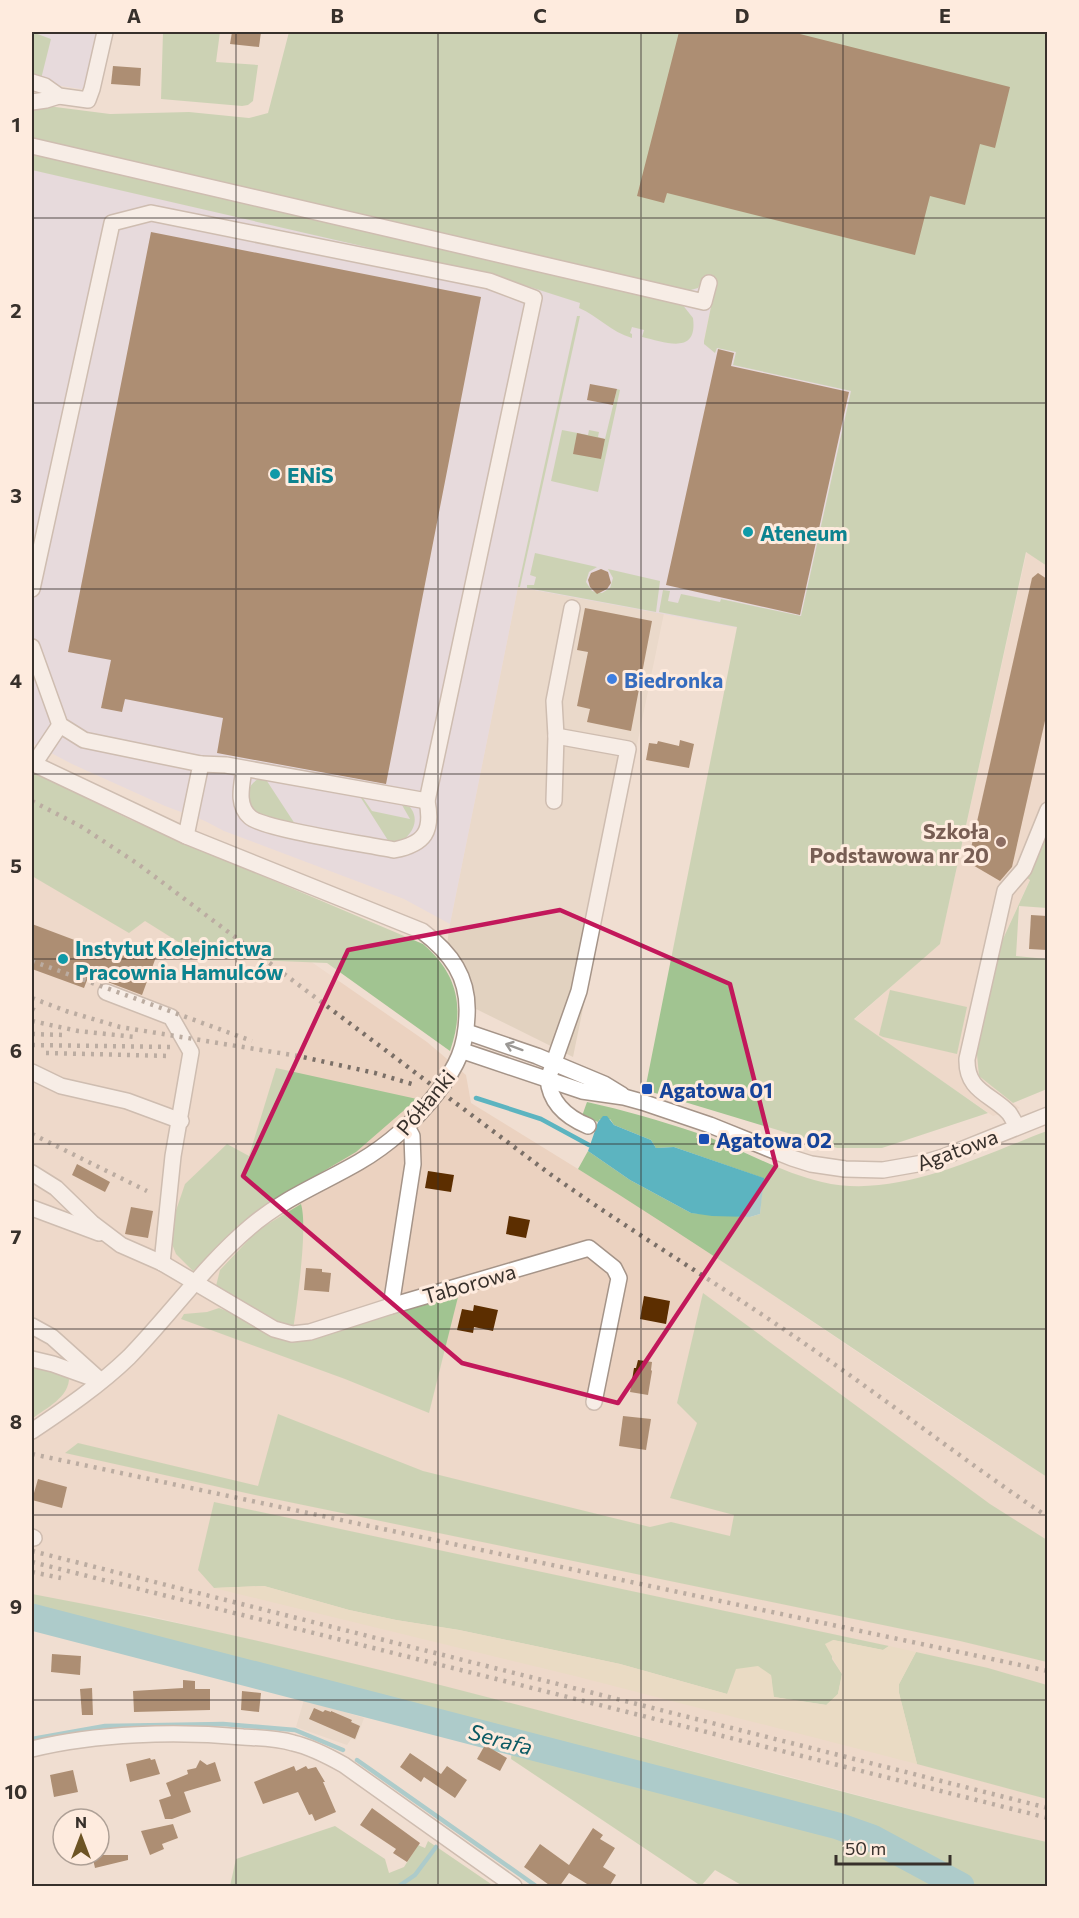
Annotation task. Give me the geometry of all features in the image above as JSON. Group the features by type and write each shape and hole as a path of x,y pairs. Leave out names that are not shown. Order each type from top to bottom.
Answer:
{"street":[{"path":"32,102 59,96 88,100 105,32"},
{"path":"32,82 45,86 59,96"},
{"path":"32,146 704,302 709,283"},
{"path":"32,589 112,223 151,213 489,281 534,298 427,801 430,816 428,831 410,847 394,850 270,825 250,818 242,804 240,793 244,769"},
{"path":"554,801 556,736 554,701 572,608"},
{"path":"32,647 60,725 84,740 201,764 226,765 427,801"},
{"path":"33,763 60,725"},
{"path":"556,736 628,749 579,991 548,1079 549,1092 553,1101 576,1121 588,1126"},
{"name":"Półłanki","path":"32,1431 101,1381 129,1356 239,1236 263,1216 370,1155 407,1126 443,1085 463,1051 467,1032 466,995 456,965 446,951 422,931 186,836 33,763"},
{"path":"186,836 201,764"},
{"path":"1017,1126 1009,1114 971,1082 967,1072 967,1059 1005,891 1024,869 1047,810"},
{"path":"106,992 171,1017 184,1037 190,1052 174,1156 162,1263"},
{"name":"Agatowa","path":"467,1032 554,1063 604,1084 624,1097"},
{"name":"Agatowa","path":"463,1051 582,1091 624,1097 710,1125 792,1158 819,1166 845,1170 883,1170 923,1163 1047,1115"},
{"path":"32,1072 61,1086 127,1101 181,1121"},
{"path":"391,1306 413,1164 412,1136 407,1126"},
{"path":"32,1173 56,1188 110,1236"},
{"path":"32,1208 110,1236"},
{"name":"Taborowa","path":"110,1236 121,1245 162,1263 274,1329 292,1334 310,1332 590,1248 614,1268 619,1278 594,1402"},
{"path":"32,1326 52,1337 101,1381"},
{"path":"32,1359 101,1381"},
{"path":"32,1749 150,1734 213,1734 292,1742 315,1750 344,1765 514,1887"}],"highlighted area":[{"path":"560,910 730,984 776,1166 618,1403 462,1363 243,1176 348,950"}],"shaded area":[{"path":"32,32 100,32 87,90 61,86 32,77"},
{"path":"32,139 698,288 703,279 716,282 704,340 871,370 813,642 518,587 450,924 404,899 224,831 165,806 72,764 32,743"},
{"name":"Szkoła Podstawowa nr 20","path":"1027,551 1047,566 1047,827 1028,878 1030,879 997,952 995,1089 1020,1108 993,1116 854,1020 940,943"},
{"path":"518,587 664,613 573,1057 468,1005 446,951"},
{"path":"32,785 115,826 427,1042 466,1075 471,1103 672,1227 1047,1477 1047,1842 963,1823 577,1720 146,1615 32,1599"},
{"path":"304,1700 364,1718 356,1740 351,1739 347,1745 296,1727"}],"green space":[{"path":"32,32 51,39 41,79 32,77"},
{"path":"163,32 220,32 216,62 258,65 253,101 242,106 161,99"},
{"path":"289,32 1047,32 1047,566 1026,552 940,944 854,1019 988,1113 882,1148 837,1148 645,1090 737,627 659,612 663,590 670,591 668,601 678,603 681,594 720,602 721,599 801,616 851,391 733,365 736,352 717,348 715,353 704,344 704,341 716,282 703,279 698,288 687,291 32,139 32,104 110,114 189,112 249,118 268,113"},
{"path":"32,154 682,304 693,318 693,330 690,338 678,344 642,337 644,330 632,327 630,333 632,338 579,308 580,303 505,279 32,170"},
{"path":"577,316 580,316 520,587 518,587"},
{"path":"617,389 620,390 598,492 551,481 562,430 588,435 589,430 599,432 598,437 605,439"},
{"path":"535,553 597,567 589,572 586,582 592,591 602,593 610,588 613,578 608,569 660,581 656,612 527,588 527,585 534,585 536,577 530,575"},
{"path":"32,771 131,820 423,944 444,967 455,993 457,1020 450,1051 327,963 204,958 145,921 129,933 32,876"},
{"path":"260,778 265,778 295,824 263,816 251,807 248,792 252,784"},
{"path":"361,798 372,811 410,819 402,805 410,807 415,821 409,835 401,842 389,842"},
{"path":"1047,827 1047,908 1019,906 1016,956 1047,959 1047,1089 1013,1103 979,1076 976,1044 997,952 1030,880 1027,878"},
{"path":"890,990 967,1007 957,1054 879,1035"},
{"path":"276,1068 417,1099 356,1152 273,1201 236,1230 193,1271 176,1254 168,1234 185,1184 227,1144 249,1156"},
{"path":"587,1102 697,1133 696,1138 709,1142 711,1138 779,1168 808,1178 850,1186 879,1185 937,1173 1047,1131 1047,1477 578,1169 588,1151 630,1180 691,1213 750,1217 760,1214 763,1178 674,1147 656,1148 651,1140 614,1125 610,1119 600,1119 598,1122 582,1116"},
{"path":"301,1204 303,1247 293,1330 255,1308 215,1290 220,1270 258,1230"},
{"path":"459,1293 429,1413 345,1379 181,1319 184,1314 207,1312 219,1308 304,1341"},
{"path":"703,1293 990,1504 1047,1540 1047,1662 960,1641 255,1495 65,1453 78,1443 258,1486 278,1414 423,1471 650,1527 671,1522 730,1536 734,1515 670,1498 697,1423 677,1403"},
{"path":"32,1364 69,1377 66,1390 61,1396 32,1419 33,1392"},
{"path":"214,1502 889,1646 883,1650 833,1640 832,1659 842,1674 838,1694 827,1705 773,1697 771,1675 727,1694 620,1664 459,1630 349,1610 264,1586 214,1588 198,1570"},
{"path":"32,1594 170,1621 375,1669 871,1799 1047,1842 1047,1886 743,1886 715,1870 701,1886 511,1759 512,1749 310,1691 32,1629"},
{"path":"916,1652 988,1668 1047,1685 1047,1799 917,1764 899,1693 899,1684"},
{"path":"335,1826 385,1859 389,1873 404,1867 418,1845 425,1848 428,1841 494,1886 230,1886 236,1859"}],"sand":[{"path":"264,1586 349,1610 459,1630 620,1664 727,1694 736,1669 758,1666 771,1675 774,1697 826,1705 838,1694 842,1674 825,1644 833,1640 883,1650 889,1646 916,1652 899,1684 899,1693 917,1764 575,1676 214,1588"}],"water":[{"path":"603,1116 607,1116 614,1125 651,1140 656,1148 674,1147 764,1178 760,1214 750,1217 691,1213 630,1180 588,1151 598,1122"}],"building":[{"path":"232,32 261,32 259,47 230,44"},
{"path":"679,32 792,32 1010,87 995,148 980,144 965,205 930,196 915,255 667,193 664,203 637,196"},
{"path":"113,66 141,68 140,86 111,84"},
{"name":"ENiS","path":"151,232 481,297 386,784 217,753 223,718 125,699 122,712 101,708 111,660 68,652"},
{"name":"Ateneum","path":"718,349 734,353 731,366 849,392 800,615 666,585"},
{"path":"590,384 617,389 613,405 587,400"},
{"path":"577,433 605,439 601,459 573,454"},
{"path":"601,569 608,572 611,583 607,589 597,594 590,587 588,580 591,573"},
{"path":"1038,573 1047,579 1047,712 1012,867 1000,881 971,864 969,857 1032,578"},
{"name":"Biedronka","path":"585,608 652,621 631,731 587,722 590,709 577,706 588,652 577,650"},
{"path":"680,740 694,744 689,768 646,760 649,743 657,744 658,741 679,746"},
{"path":"1031,915 1047,916 1047,950 1029,949"},
{"path":"32,924 117,956 122,944 156,957 142,995 89,975 84,988 32,969"},
{"path":"77,1164 110,1182 105,1192 72,1175"},
{"path":"428,1171 454,1175 451,1192 425,1188"},
{"path":"131,1207 153,1211 148,1238 125,1234"},
{"path":"509,1216 530,1220 526,1238 506,1234"},
{"path":"306,1268 322,1269 322,1272 331,1273 329,1292 304,1290"},
{"path":"644,1296 670,1301 666,1324 640,1319"},
{"path":"474,1305 498,1310 493,1331 474,1327 473,1333 457,1330 462,1309 473,1311"},
{"path":"638,1360 652,1362 648,1395 630,1392 634,1368"},
{"path":"623,1416 651,1419 646,1450 619,1446"},
{"path":"38,1479 67,1487 62,1508 32,1500"},
{"path":"52,1654 81,1656 80,1675 51,1672"},
{"path":"183,1680 195,1681 195,1689 210,1689 210,1710 134,1712 133,1691 183,1688"},
{"path":"92,1688 93,1715 82,1715 80,1689"},
{"path":"242,1691 261,1693 259,1712 241,1710"},
{"path":"314,1708 323,1712 331,1711 360,1726 355,1739 309,1719"},
{"path":"485,1745 507,1758 500,1771 477,1759"},
{"path":"410,1753 441,1774 447,1766 467,1780 455,1798 424,1777 421,1782 400,1767"},
{"path":"150,1758 155,1759 160,1774 130,1782 126,1764"},
{"path":"200,1760 207,1765 215,1762 221,1781 184,1792 191,1812 172,1819 165,1819 159,1800 171,1796 166,1783 188,1774 187,1770 196,1768"},
{"path":"294,1766 296,1771 306,1766 308,1769 316,1767 325,1782 323,1782 336,1812 315,1821 312,1814 309,1815 298,1792 263,1804 254,1782"},
{"path":"73,1770 78,1792 54,1797 50,1775"},
{"path":"372,1808 420,1843 407,1862 393,1853 396,1849 360,1825"},
{"path":"173,1824 178,1838 162,1844 164,1849 150,1855 141,1831"},
{"path":"593,1828 603,1835 600,1839 615,1848 603,1867 616,1875 609,1887 592,1887 569,1873 559,1887 552,1887 524,1867 540,1844 569,1865"},
{"path":"111,1855 128,1855 128,1860 111,1864"}],"waterway":[{"path":"476,1098 541,1119 589,1145"},
{"name":"Serafa","path":"32,1617 838,1826 872,1838 961,1886"},
{"path":"32,1739 105,1726 223,1724 295,1730 343,1750"},
{"path":"357,1760 536,1886"},
{"path":"399,1886 415,1875 436,1847"}],"railway":[{"path":"32,801 82,827 138,864 550,1174 811,1348 1048,1517"},
{"path":"32,961 252,1041"},
{"path":"32,998 120,1027 298,1056 375,1073 412,1084"},
{"path":"32,1009 40,1013"},
{"path":"32,1021 78,1031 135,1037"},
{"path":"32,1034 63,1035"},
{"path":"32,1045 172,1047"},
{"path":"46,1053 171,1056"},
{"path":"32,1134 147,1191"},
{"path":"32,1454 1048,1671"},
{"path":"32,1551 1048,1808"},
{"path":"32,1562 1048,1818"},
{"path":"32,1572 61,1578"}],"place":[{"name":"ENiS","path":"275,474"},
{"name":"Ateneum","path":"748,532"},
{"name":"Biedronka","path":"612,679"},
{"name":"Szkoła Podstawowa nr 20","path":"1001,842"},
{"name":"Instytut Kolejnictwa Pracownia Hamulców","path":"63,959"},
{"name":"Agatowa 01","path":"647,1089"},
{"name":"Agatowa 02","path":"704,1139"}]}
